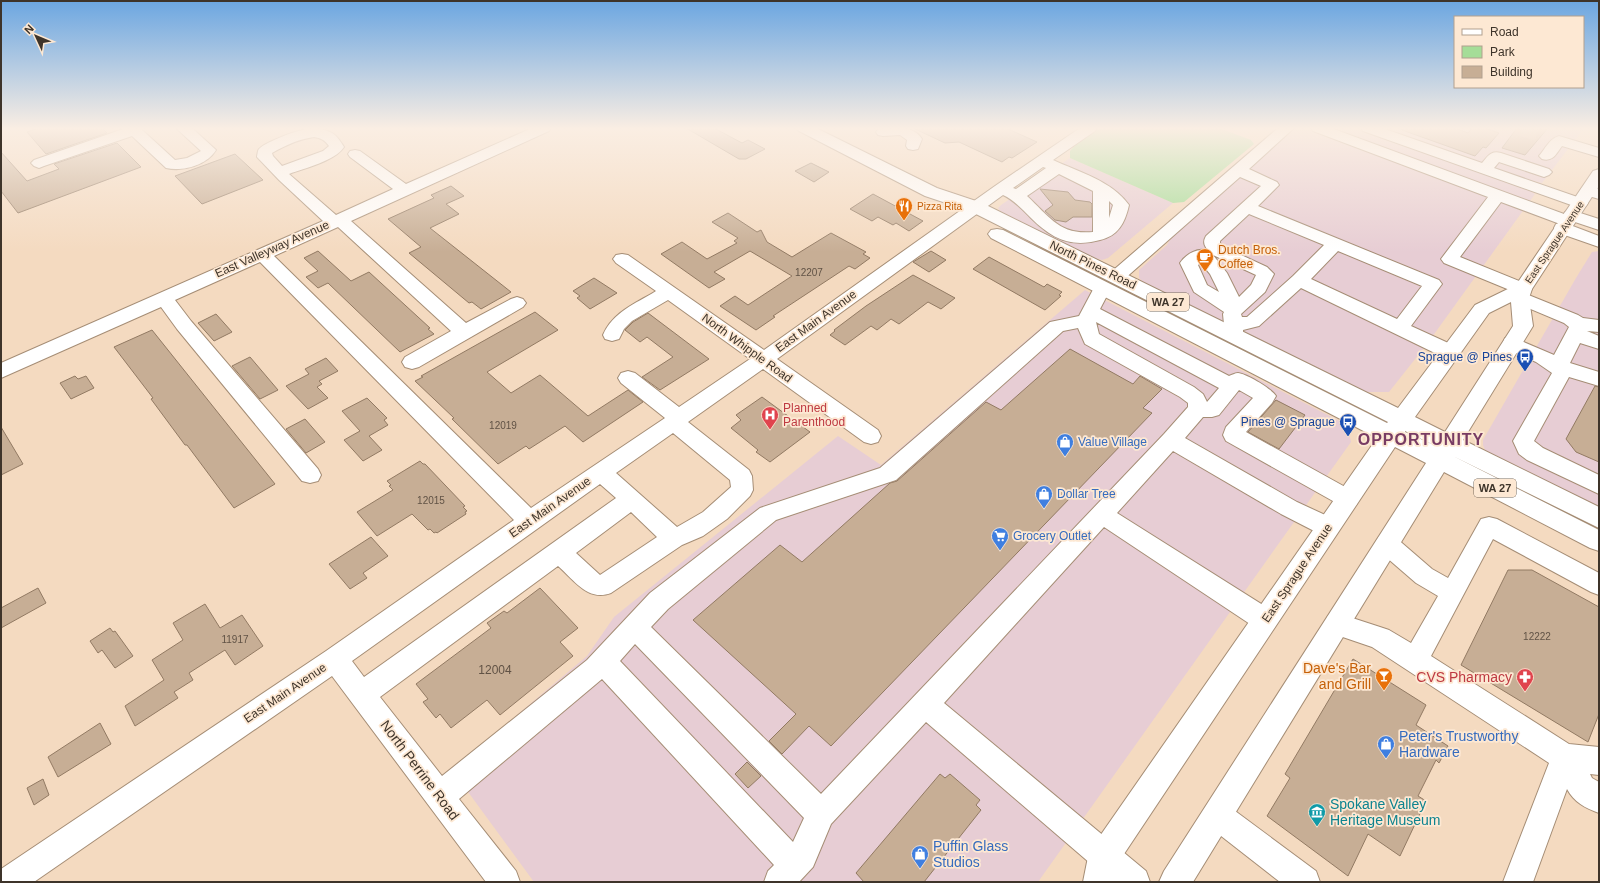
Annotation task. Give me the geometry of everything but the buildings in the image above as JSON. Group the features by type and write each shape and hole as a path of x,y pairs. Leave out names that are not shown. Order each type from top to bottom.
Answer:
{"main road":[{"name":"North Pines Road","path":"886,169 1109,282 1251,364 1397,427"},
{"name":"East Sprague Avenue","path":"1102,869 1265,620 1450,352 1482,309 1521,294 1578,209 1599,174"},
{"name":"North Pines Road","path":"1109,282 1234,323 1397,427"},
{"name":"East Sprague Avenue","path":"1175,882 1512,343 1522,326 1521,294"},
{"name":"WA 27","path":"1397,427 1445,452 1599,541"},
{"name":"WA 27","path":"1445,452 1599,518"}],"street":[{"path":"376,169 404,190"},
{"name":"East Valleyway Avenue","path":"1,371 448,169"},
{"name":"East Main Avenue","path":"8,882 335,659 600,472 763,360 969,212 1009,193 1044,169"},
{"path":"1009,193 1052,229 1062,235 1082,239 1101,235 1101,189 1059,169"},
{"path":"1429,169 1498,195 1578,209 1599,242"},
{"path":"1485,169 1578,209 1599,225"},
{"path":"1536,169 1544,172"},
{"path":"603,660 787,874 802,856 821,814 1171,440 1198,409 1198,404 1195,398 1187,392 1092,339 1088,335 1088,316 1109,282 1238,170 1271,185 1212,240 1212,244 1218,251 1265,274 1260,288 1234,323"},
{"path":"280,172 464,332"},
{"path":"1400,329 1498,195"},
{"path":"1248,208 1433,284"},
{"path":"1234,323 1252,322 1293,286 1335,244"},
{"path":"262,254 530,521"},
{"name":"North Whipple Road","path":"622,259 871,436"},
{"path":"1450,259 1571,319 1577,329"},
{"path":"1263,282 1293,286 1400,329 1450,352"},
{"path":"612,335 616,326 626,317 668,292"},
{"path":"164,298 184,325 310,475"},
{"path":"412,362 517,303"},
{"path":"440,796 596,668 659,601 768,514 888,474 1057,326 1088,316 1234,383 1266,396 1233,433 1233,435 1348,499"},
{"path":"1577,329 1598,329"},
{"path":"1577,329 1562,359 1562,372 1523,441 1529,451 1599,485"},
{"path":"1512,343 1543,357 1562,359 1599,367"},
{"path":"1562,359 1599,379"},
{"path":"1198,409 1212,410 1251,364"},
{"path":"558,552 595,585 603,586 674,538 692,532 705,524 742,490 741,476 628,378"},
{"path":"1171,440 1290,508 1328,527"},
{"path":"600,472 674,538"},
{"path":"362,694 632,499"},
{"path":"1102,514 1265,620"},
{"path":"1415,660 1488,526 1599,585"},
{"path":"1387,544 1424,576 1452,592"},
{"path":"1337,624 1380,638 1565,757 1599,761"},
{"path":"634,627 821,814"},
{"name":"North Perrine Road","path":"335,659 505,882"},
{"path":"925,704 1102,869 1135,882"},
{"path":"1565,757 1582,788 1599,799"},
{"path":"1518,882 1565,757"},
{"path":"1217,815 1305,882"}],"shaded area":[{"path":"1054,169 1096,169 1173,203 1108,258 1102,260 1001,212 998,208"},
{"path":"1246,169 1474,169 1523,187 1535,194 1427,344 1389,392 1366,392 1144,283 1139,278 1139,270 1167,245 1176,229"},
{"path":"1494,169 1553,169 1542,183 1519,178"},
{"path":"1599,251 1599,508 1492,455 1485,450 1483,440 1576,278 1592,252"},
{"path":"1085,290 1347,425 1351,442 1038,882 534,882 452,770 587,656 614,617 838,436 881,465"}],"green space":[{"path":"1096,169 1224,169 1184,202 1173,203"}],"place":[{"name":"Pizza Rita","path":"904,221"},
{"name":"Dutch Bros. Coffee","path":"1205,272"},
{"name":"Sprague @ Pines","path":"1525,372"},
{"name":"Planned Parenthood","path":"770,430"},
{"name":"Pines @ Sprague","path":"1348,437"},
{"name":"Value Village","path":"1065,457"},
{"name":"Dollar Tree","path":"1044,509"},
{"name":"Grocery Outlet","path":"1000,551"},
{"name":"Dave's Bar and Grill","path":"1384,691"},
{"name":"CVS Pharmacy","path":"1525,692"},
{"name":"Peter's Trustworthy Hardware","path":"1386,759"},
{"name":"Spokane Valley Heritage Museum","path":"1317,827"},
{"name":"Puffin Glass Studios","path":"920,869"}],"district":[{"name":"OPPORTUNITY","path":"1421,439"}]}
